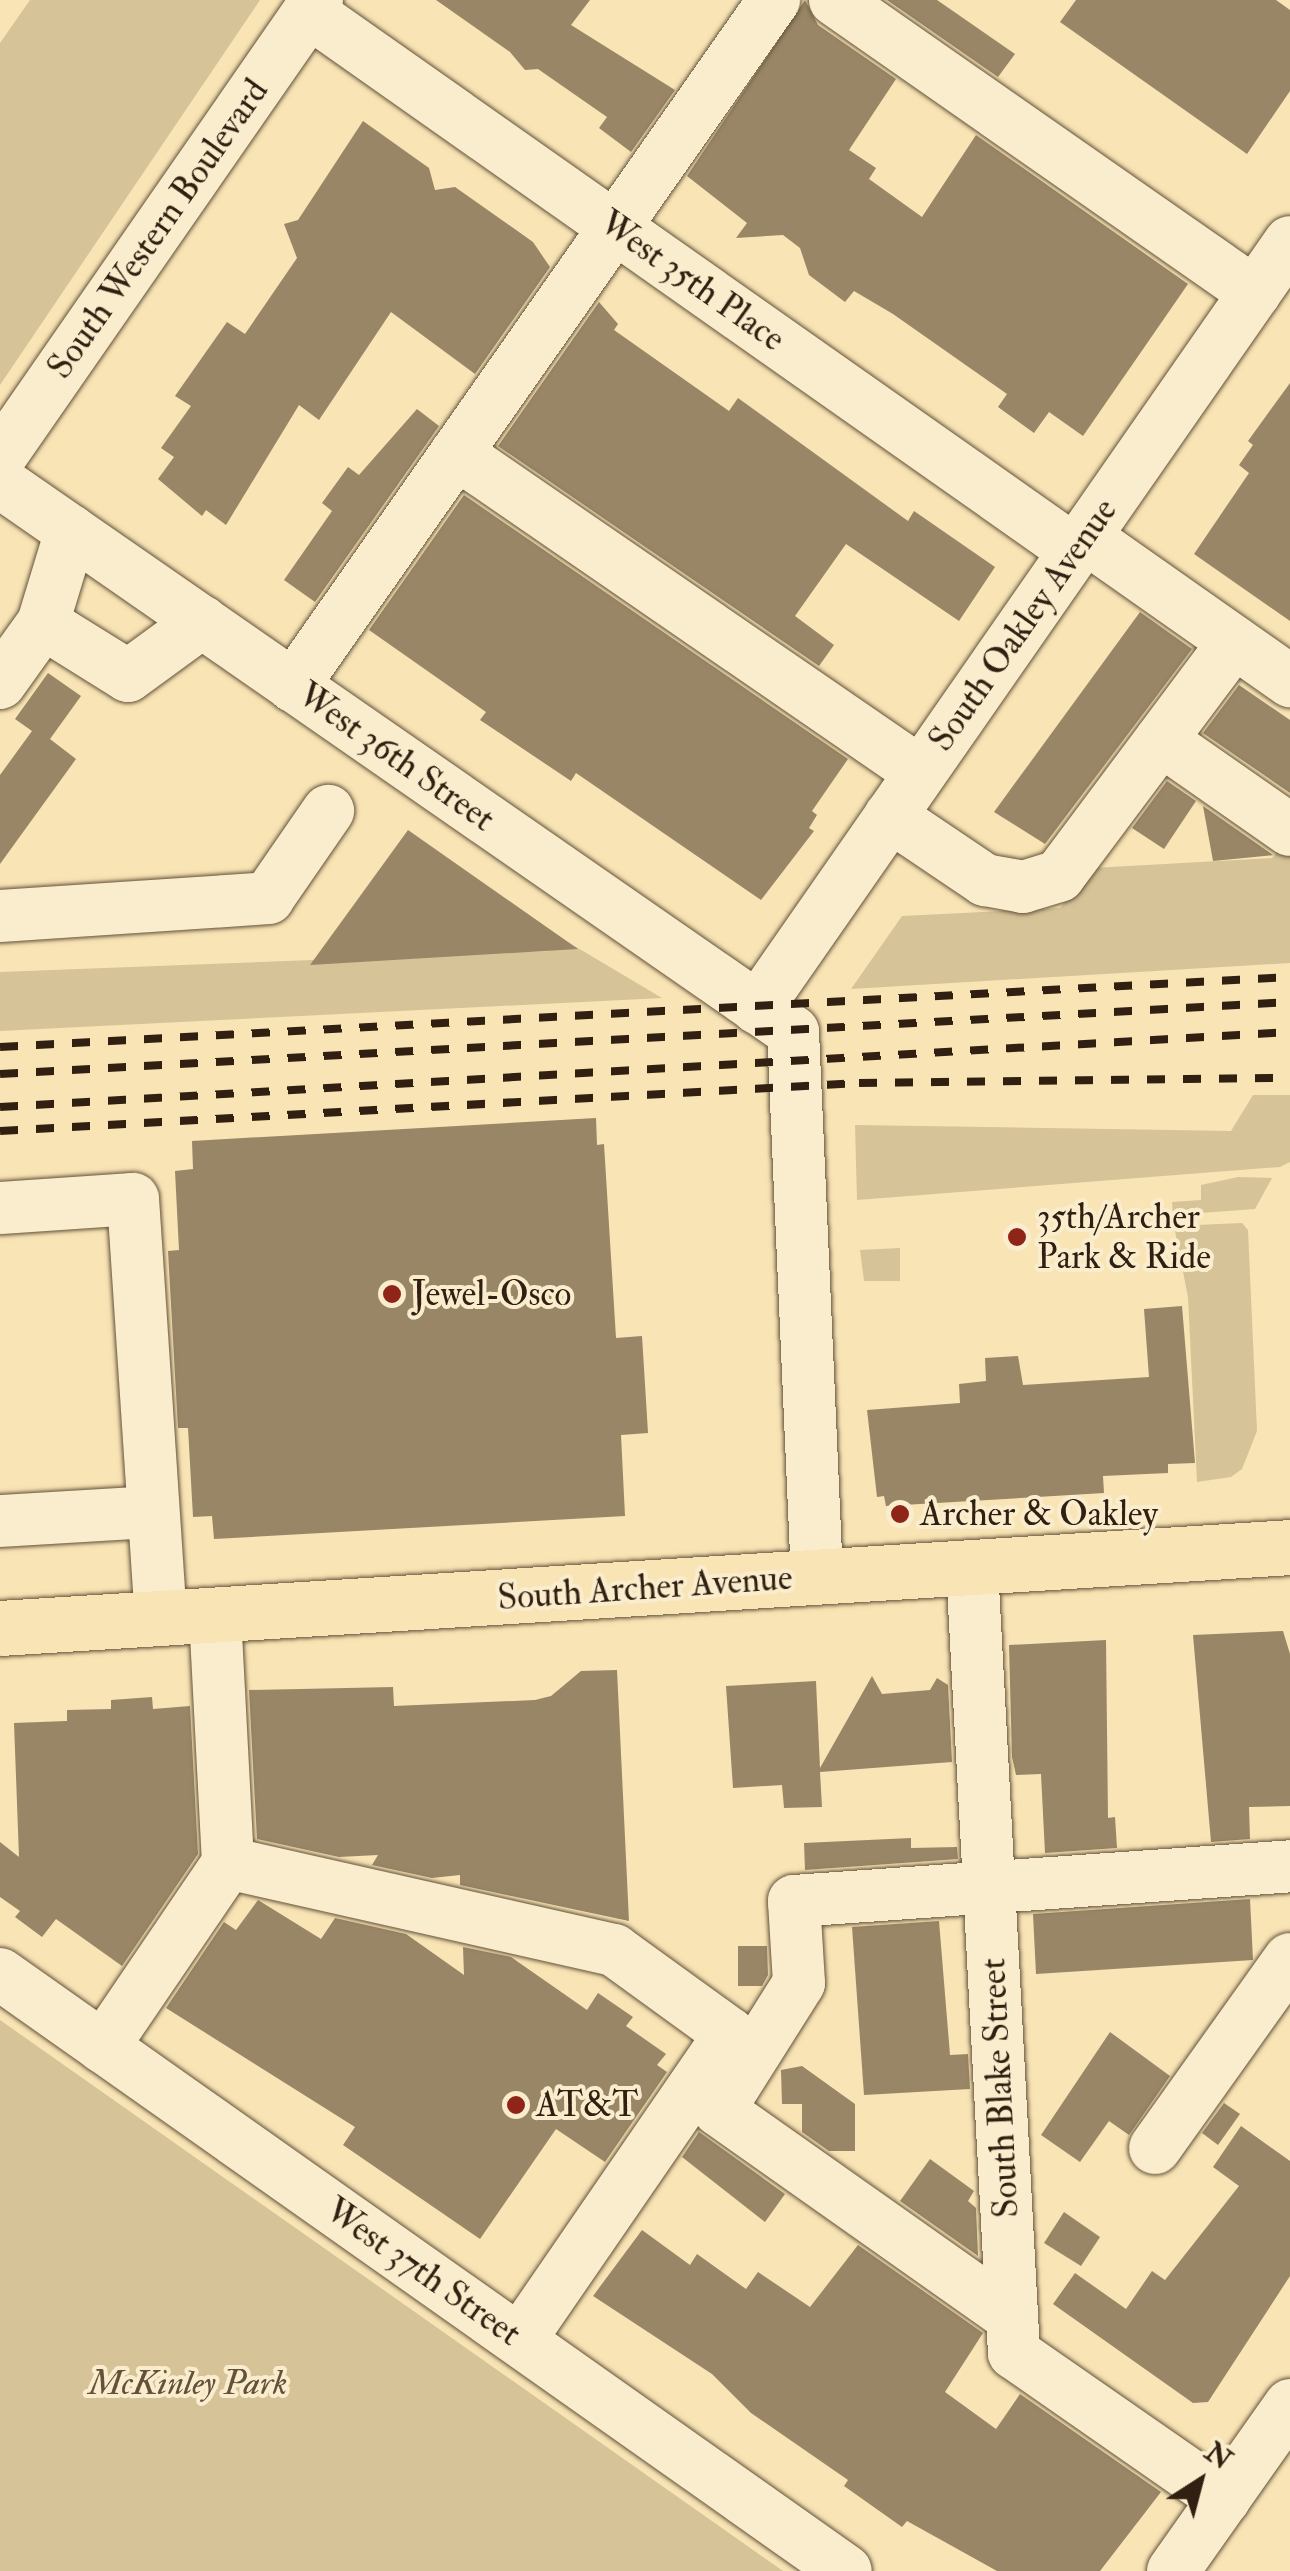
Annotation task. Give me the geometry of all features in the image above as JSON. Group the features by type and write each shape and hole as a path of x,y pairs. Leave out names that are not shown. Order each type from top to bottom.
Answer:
{"main road":[{"name":"South Archer Avenue","path":"0,1628 1290,1548"}],"street":[{"path":"293,686 774,0"},
{"path":"836,0 1254,293"},
{"name":"West 35th Place","path":"313,6 614,226 1080,544 1290,680"},
{"name":"South Western Boulevard","path":"0,457 313,6"},
{"name":"South Oakley Avenue","path":"775,1020 890,816 1289,246"},
{"path":"456,453 920,772"},
{"name":"West 36th Street","path":"0,482 775,1020"},
{"path":"0,683 43,624 71,531"},
{"path":"43,624 128,676 202,622"},
{"path":"890,816 986,880 1023,886 1060,876 1234,642"},
{"path":"1161,740 1290,830"},
{"path":"0,916 268,898 328,811"},
{"path":"775,1020 817,1577"},
{"path":"0,1208 133,1199 160,1618"},
{"path":"0,1521 154,1512"},
{"name":"South Blake Street","path":"972,1567 1014,2353 1224,2498"},
{"path":"103,2046 228,1864 215,1614"},
{"path":"228,1864 614,1950 730,2034 520,2340"},
{"path":"1012,2317 719,2110 799,1983 794,1901 1290,1866"},
{"path":"1155,2148 1290,1959"},
{"name":"West 37th Street","path":"0,1974 846,2571"},
{"path":"1173,2571 1290,2404"}],"green space":[{"path":"30,0 260,0 0,385 0,43"},
{"path":"1281,847 1290,853 1290,963 851,989 902,916 1060,908 1093,868 1272,858"},
{"path":"561,938 662,998 0,1031 0,972 550,951"},
{"path":"1253,1095 1290,1095 1290,1162 1280,1167 857,1200 855,1125 1231,1131"},
{"path":"1238,1177 1272,1178 1255,1209 1173,1215 1172,1202 1201,1200 1201,1185"},
{"path":"1242,1223 1248,1230 1257,1431 1242,1469 1231,1477 1197,1482 1188,1297 1174,1226"},
{"path":"900,1248 900,1281 864,1281 860,1250"},
{"name":"McKinley Park","path":"0,2020 783,2571 0,2571"}],"building":[{"path":"436,0 590,0 571,25 675,90 631,152 599,128 607,117 538,69 525,70 510,52"},
{"path":"805,0 818,25 896,79 849,150 876,168 869,179 922,217 976,135 1188,284 1083,436 1049,412 1034,433 998,407 1007,394 893,314 854,291 845,302 809,275 800,248 783,235 736,238 747,223 687,176"},
{"path":"887,0 937,0 1015,54 998,77"},
{"path":"1076,0 1276,0 1290,10 1290,91 1247,154 1060,22"},
{"path":"363,121 429,168 435,190 455,187 533,242 550,267 475,374 391,312 319,420 299,405 226,525 206,510 202,516 158,479 174,457 161,448 191,406 175,396 227,322 245,334 297,258 284,224 298,220"},
{"path":"599,302 618,324 614,330 729,411 738,398 908,521 914,511 995,567 959,621 846,544 795,616 834,645 819,666 498,446"},
{"path":"1290,383 1290,621 1194,554 1249,473 1239,465 1253,445 1248,441"},
{"path":"417,409 439,426 315,602 284,580 332,511 322,503 348,467 359,475"},
{"path":"464,495 848,759 812,811 817,815 809,828 814,831 761,900 576,773 571,781 480,720 486,712 369,630"},
{"path":"1140,612 1192,649 1045,844 994,812"},
{"path":"48,673 81,696 50,739 76,759 0,864 0,775 32,731 15,719"},
{"path":"1239,685 1290,720 1290,793 1203,733"},
{"path":"1167,781 1196,801 1164,849 1132,828"},
{"path":"1203,806 1273,855 1274,855 1213,861"},
{"path":"408,830 578,949 310,965"},
{"name":"Jewel-Osco","path":"596,1118 597,1145 604,1144 616,1338 642,1336 648,1433 621,1435 625,1516 214,1539 212,1516 193,1517 188,1428 178,1428 168,1251 179,1250 175,1171 193,1169 192,1141"},
{"path":"1182,1306 1195,1463 1168,1464 1168,1473 1103,1476 1104,1493 886,1506 884,1496 877,1497 867,1410 960,1403 959,1384 986,1381 985,1358 1018,1356 1023,1385 1149,1377 1144,1309"},
{"path":"1283,1631 1290,1654 1290,1806 1249,1807 1250,1839 1211,1842 1193,1635"},
{"path":"1106,1640 1108,1818 1115,1817 1117,1848 1045,1853 1041,1774 1016,1775 1012,1757 1009,1645"},
{"path":"617,1670 629,1921 460,1885 460,1875 432,1878 372,1865 378,1855 339,1857 257,1839 249,1690 393,1687 394,1706 535,1700 551,1696 581,1671"},
{"path":"872,1676 882,1694 930,1690 937,1678 948,1685 952,1762 820,1772 822,1807 784,1808 782,1785 733,1788 726,1686 816,1681 820,1768"},
{"path":"152,1697 153,1709 190,1706 198,1854 122,1966 56,1919 42,1937 15,1917 20,1911 0,1897 0,1842 19,1857 14,1723 67,1721 67,1710 111,1709 111,1700"},
{"path":"911,1838 911,1848 957,1847 958,1859 805,1870 804,1843"},
{"path":"1250,1899 1253,1960 1036,1974 1033,1914"},
{"path":"258,1900 321,1939 335,1918 406,1934 464,1975 463,1947 511,1957 587,2010 598,1993 633,2017 626,2026 666,2054 657,2065 667,2072 605,2162 556,2129 480,2239 343,2145 355,2127 166,2008 224,1922 236,1930"},
{"path":"939,1921 950,2055 968,2054 970,2089 864,2095 852,1927"},
{"path":"738,1946 767,1946 768,1975 762,1986 738,1986"},
{"path":"1110,2032 1170,2076 1129,2135 1109,2121 1080,2162 1041,2135"},
{"path":"802,2066 855,2104 855,2151 829,2151 802,2132 802,2104 782,2104 781,2070"},
{"path":"1224,2103 1240,2114 1218,2145 1202,2133"},
{"path":"1241,2126 1290,2161 1290,2276 1208,2402 1193,2403 1053,2304 1075,2273 1126,2309 1152,2271 1165,2280 1239,2186 1213,2167"},
{"path":"699,2132 785,2194 765,2222 682,2157"},
{"path":"930,2159 974,2191 968,2201 976,2208 978,2256 900,2201"},
{"path":"1064,2212 1100,2237 1081,2266 1044,2243"},
{"path":"642,2230 690,2265 697,2254 746,2289 758,2272 810,2307 858,2245 983,2333 945,2392 996,2429 1020,2394 1161,2492 1100,2571 997,2571 907,2521 902,2527 844,2486 848,2480 751,2413 712,2374 593,2296"}],"railway":[{"path":"0,1047 1290,977"},
{"path":"0,1074 1290,1002"},
{"path":"0,1107 1290,1032"},
{"path":"0,1131 859,1083 1290,1078"}],"place":[{"name":"35th/Archer Park & Ride","path":"1017,1237"},
{"name":"Jewel-Osco","path":"392,1294"},
{"name":"Archer & Oakley","path":"900,1514"},
{"name":"AT&T","path":"516,2105"}]}
